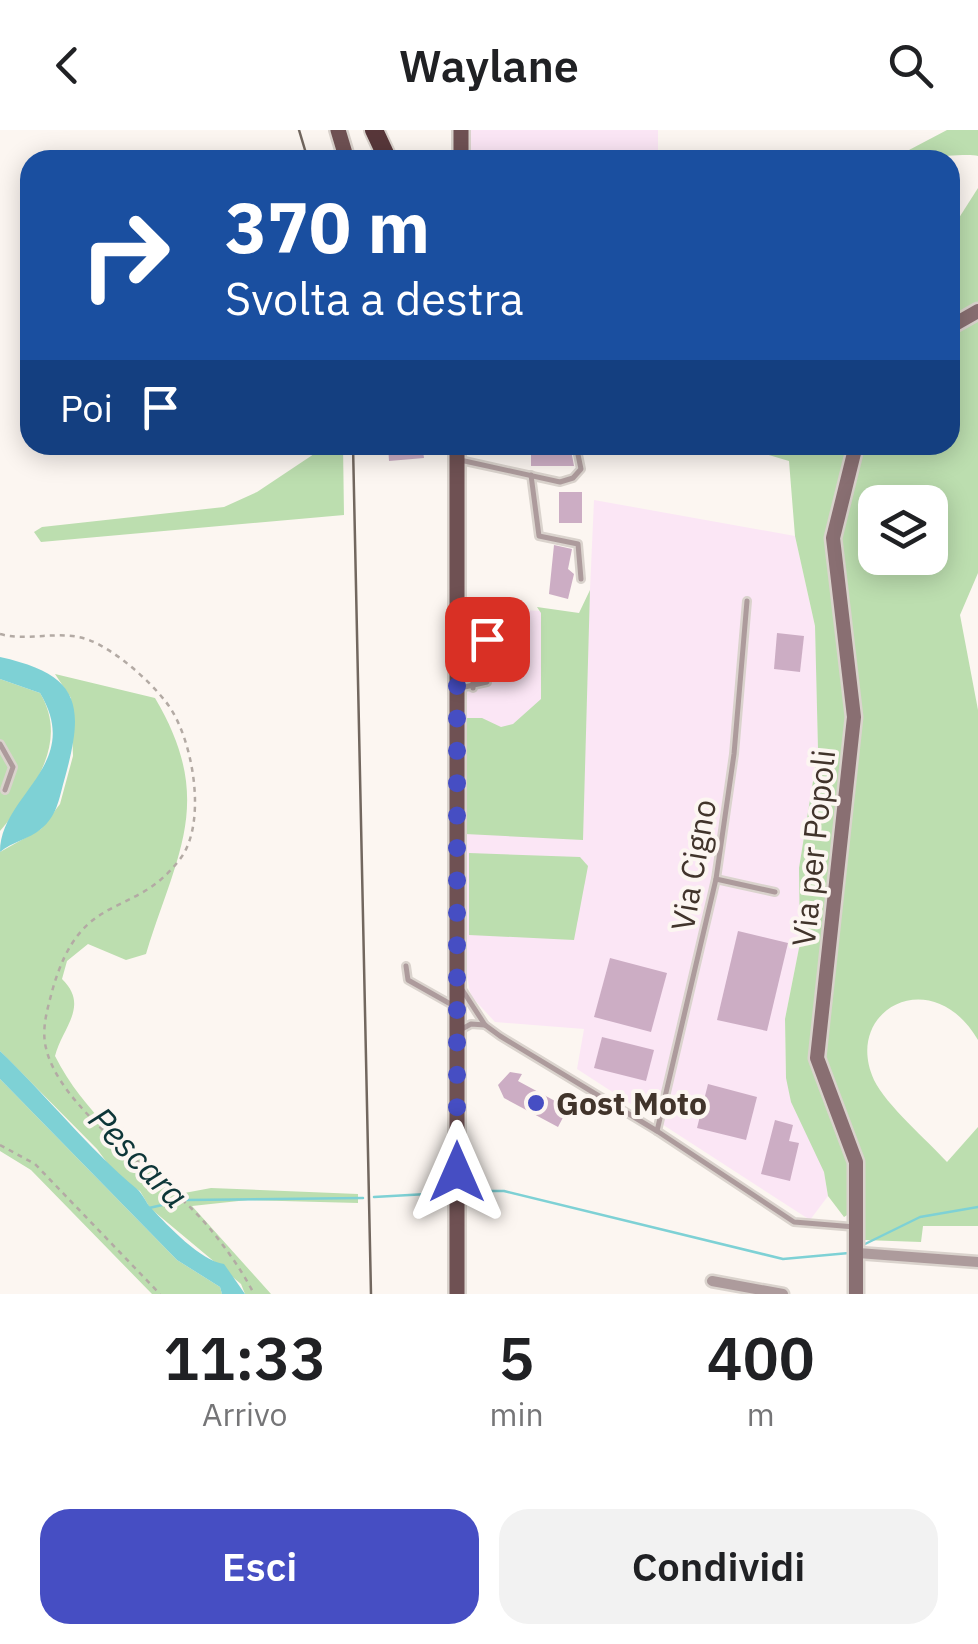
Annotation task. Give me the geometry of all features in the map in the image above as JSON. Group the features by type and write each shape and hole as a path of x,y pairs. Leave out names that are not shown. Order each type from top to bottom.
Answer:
{"main road":[{"path":"456,1294 457,982 465,688 457,601 457,455"},
{"name":"Via per Popoli","path":"853,455 832,538 854,717 817,1058 826,1090 854,1150 856,1294"}],"street":[{"path":"858,1252 978,1262"},
{"path":"712,1281 783,1294"}],"lane":[{"path":"466,455 560,482 574,478 582,460 580,455"},
{"path":"531,476 538,536 578,544 581,579"},
{"path":"457,601 487,629 487,639"},
{"name":"Via Cigno","path":"658,1131 716,878 734,754 747,601"},
{"path":"473,617 473,640"},
{"path":"465,688 473,664"},
{"path":"465,688 487,682 487,664"},
{"path":"0,744 13,767 5,790"},
{"path":"716,878 776,892"},
{"path":"406,966 408,980 457,1008"},
{"path":"457,982 485,1025 658,1131 794,1222 858,1228"},
{"path":"457,1032 471,1024 485,1025"}],"path":[{"path":"0,634 19,639 50,634 89,640 144,680 168,704 187,748 197,813 191,842 165,875 141,892 108,906 80,928 60,965 45,1018 46,1048 60,1077 97,1124 194,1210 254,1294"},
{"path":"0,1144 34,1164 160,1294"}],"shaded area":[{"path":"468,130 658,130 658,150 467,150"},
{"path":"594,500 795,536 815,626 818,750 799,868 800,943 785,1019 786,1078 824,1172 828,1196 810,1220 577,1069 584,1029 495,1022 471,996 467,977 465,607 580,613 590,590"}],"green space":[{"path":"947,130 978,130 978,156 960,155 960,150 909,150"},
{"path":"978,188 978,305 960,315 960,216"},
{"path":"978,317 978,573 960,615 978,710 978,1040 959,1016 938,1003 916,999 897,1004 881,1016 870,1033 867,1055 880,1090 947,1162 978,1127 978,1226 923,1226 921,1242 864,1240 859,1148 822,1058 859,717 838,538 859,455 960,455 960,327"},
{"path":"312,455 343,455 344,515 41,542 34,532 42,527 224,507 257,492"},
{"path":"769,455 848,455 827,537 849,717 812,1058 821,1092 845,1141 852,1212 844,1217 828,1196 824,1172 791,1102 786,1078 785,1019 800,943 799,868 818,750 815,626 795,536 789,461"},
{"path":"590,590 583,840 465,834 465,718 482,718 501,727 513,724 541,699 541,613 537,607 579,613"},
{"path":"55,674 155,698 184,767 187,798 179,856 146,954 126,960 88,944 67,961 62,979 74,998 74,1008 55,1056 95,1113 179,1194 211,1188 358,1194 358,1203 248,1200 192,1206 271,1294 245,1294 241,1284 150,1208 140,1191 119,1179 97,1149 0,1051 0,852 41,829 60,804 73,756 71,698"},
{"path":"0,679 40,693 51,730 49,748 35,783 0,831"},
{"path":"469,853 580,857 588,866 574,940 469,935"},
{"path":"0,1079 177,1260 220,1287 222,1294 152,1294 31,1170 0,1151"}],"water":[{"path":"0,657 48,673 62,684 75,714 71,755 54,813 36,832 0,852 12,813 47,760 52,740 51,718 40,693 0,679"},
{"name":"Pescara","path":"0,1051 176,1233 205,1257 224,1264 245,1294 222,1294 220,1287 177,1260 0,1079"}],"building":[{"path":"389,455 424,458 389,461"},
{"path":"531,455 572,455 574,466 531,466"},
{"path":"559,492 582,492 582,523 559,523"},
{"path":"554,545 572,549 568,569 574,574 568,599 549,594"},
{"path":"777,633 804,636 800,672 774,669"},
{"path":"497,637 510,638 517,657 468,660 468,644 481,641 488,645"},
{"path":"738,931 788,943 767,1031 717,1020"},
{"path":"610,958 667,973 651,1032 594,1017"},
{"path":"602,1037 654,1050 646,1081 594,1068"},
{"name":"Gost Moto","path":"510,1072 522,1074 518,1081 568,1108 558,1127 504,1098 498,1085"},
{"path":"708,1084 757,1097 746,1140 697,1128"},
{"path":"775,1120 793,1125 789,1141 799,1143 790,1181 761,1174"}],"waterway":[{"path":"464,1191 504,1191 783,1259 849,1253"},
{"path":"374,1197 445,1193"},
{"path":"186,1200 363,1198"},
{"path":"149,1208 180,1201"},
{"path":"863,1245 920,1217 978,1207"}],"railway":[{"path":"299,130 305,150"},
{"path":"353,455 371,1294"}],"place":[{"name":"Gost Moto","path":"536,1103"}],"route":[{"path":"457,1172 457,601 487,629 487,639"}]}
